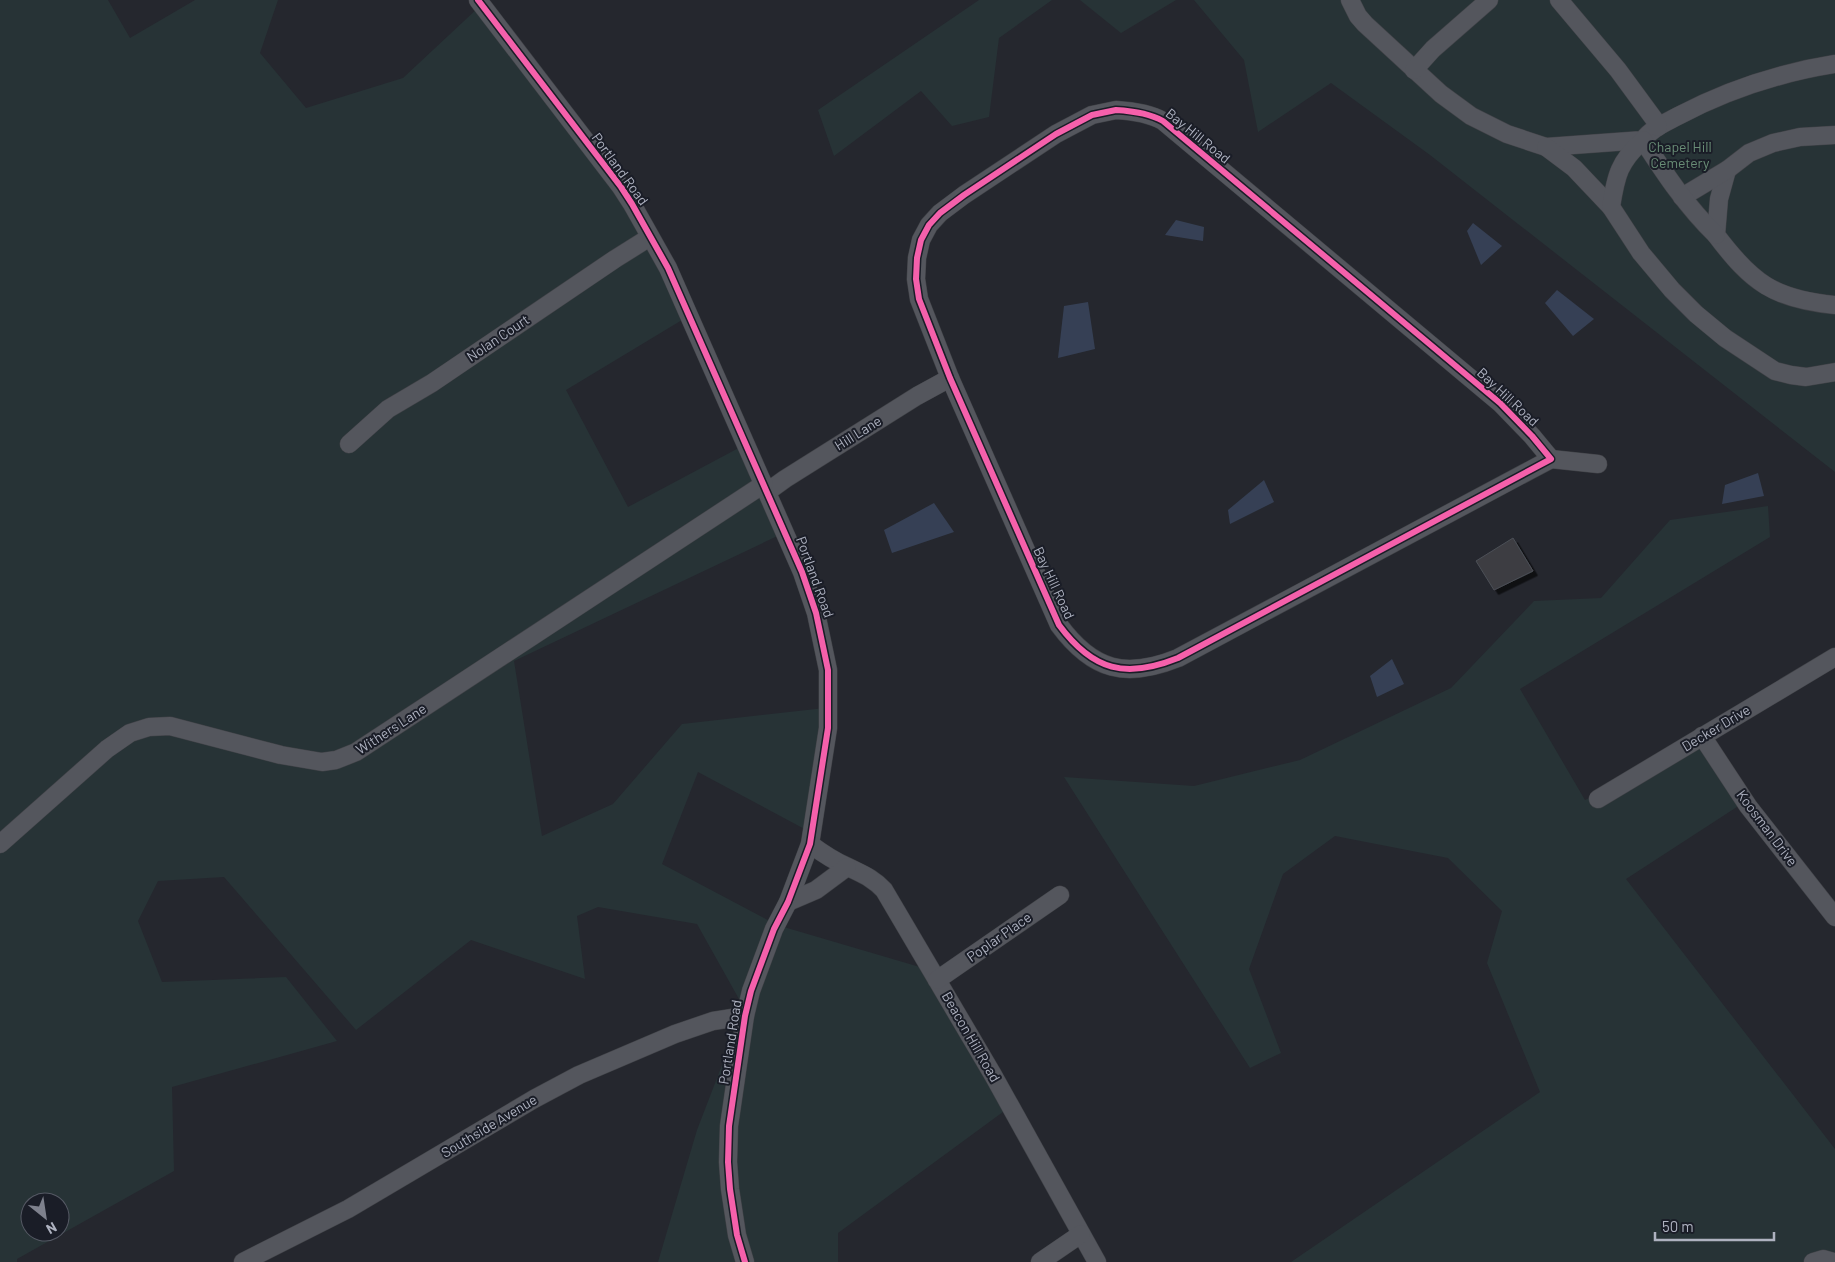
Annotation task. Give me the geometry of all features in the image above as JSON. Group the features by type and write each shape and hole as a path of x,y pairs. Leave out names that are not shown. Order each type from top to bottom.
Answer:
{"street":[{"name":"Portland Road","path":"478,0 621,187 668,268 802,572 816,613 828,670 828,728 810,844 788,902 774,929 751,991 729,1126 728,1162 730,1189 737,1235 745,1262"},
{"path":"1350,0 1364,24 1441,94 1471,116 1507,134 1546,147 1574,168 1611,207 1641,253 1672,290 1696,314 1725,338 1775,371 1806,377 1835,372"},
{"path":"1414,70 1433,49 1489,0"},
{"path":"1563,1 1618,70 1658,127"},
{"path":"1611,207 1620,167 1629,153 1650,131 1700,104 1741,86 1791,72 1835,64"},
{"name":"Bay Hill Road","path":"1116,110 1133,111 1156,117 1162,121 1500,403 1551,459 1178,658 1158,666 1139,670 1122,669 1105,665 1088,656 1072,643 1059,625 950,378 919,299 916,279 917,258 920,240 924,232 940,213 964,195 1056,134 1101,112 1116,110"},
{"path":"1682,197 1727,170 1749,154 1773,143 1800,137 1835,134"},
{"path":"1546,147 1643,140"},
{"path":"1643,140 1682,197 1749,274 1762,284 1793,297 1816,304 1835,306"},
{"path":"1716,235 1719,199 1727,170"},
{"name":"Nolan Court","path":"349,444 388,409 440,378 650,237"},
{"name":"Hill Lane","path":"765,488 785,478 950,378"},
{"path":"1551,459 1598,464"},
{"name":"Withers Lane","path":"0,844 107,749 130,733 149,727 170,726 281,755 322,762 336,760 356,752 765,488"},
{"name":"Decker Drive","path":"1598,798 1835,657"},
{"name":"Koosman Drive","path":"1702,736 1748,806 1835,917"},
{"name":"Beacon Hill Road","path":"810,844 827,856 868,875 884,890 993,1074 1097,1262"},
{"path":"788,902 816,890 848,867"},
{"name":"Poplar Place","path":"937,980 1060,895"},
{"name":"Southside Avenue","path":"243,1262 348,1209 534,1099 579,1075 683,1031 713,1021 746,1016"},
{"path":"1040,1262 1081,1234"},
{"path":"1813,1262 1823,1259 1834,1262"}],"green space":[{"path":"0,0 108,0 130,38 195,0 278,0 260,53 306,108 403,78 479,7 644,217 687,317 566,390 628,507 748,443 788,531 514,661 542,836 613,804 682,724 834,707 812,833 698,772 662,864 777,925 930,970 1007,1109 838,1233 838,1262 658,1262 697,1130 744,1008 697,924 598,907 577,916 585,979 471,940 356,1030 224,877 158,881 138,921 162,982 286,977 337,1041 172,1087 174,1171 70,1229 70,1192 20,1192 20,1242 47,1242 17,1259 17,1262 0,1262"},
{"path":"979,0 1052,0 999,38 989,117 952,126 921,91 834,156 818,110"},
{"path":"1080,0 1176,0 1121,33"},
{"name":"Chapel Hill Cemetery","path":"1194,0 1835,0 1835,472 1430,155 1331,83 1258,132 1244,60"},
{"path":"1768,506 1770,537 1520,689 1585,800 1701,746 1743,803 1626,879 1835,1149 1835,1262 1291,1262 1540,1092 1487,963 1502,911 1448,858 1335,836 1283,874 1249,969 1281,1053 1250,1068 1064,777 1194,786 1300,760 1451,688 1534,601 1601,598 1670,520"}],"water":[{"path":"1176,220 1204,227 1203,241 1165,235"},
{"path":"1473,223 1502,246 1481,265 1467,231"},
{"path":"1557,290 1594,319 1573,336 1545,303"},
{"path":"1088,302 1095,349 1058,358 1064,306"},
{"path":"1758,473 1764,496 1722,504 1725,485"},
{"path":"1264,480 1274,502 1230,524 1228,510"},
{"path":"934,503 954,532 892,553 884,530"},
{"path":"1392,659 1404,684 1377,697 1370,676"}],"building":[{"path":"1513,538 1533,571 1494,590 1476,561"}],"cycle path":[{"path":"478,0 621,187 668,268 802,572 816,613 828,670 828,728 810,844 788,902 774,929 751,991 745,1016 729,1126 728,1162 730,1189 737,1235 745,1262"},
{"path":"1116,110 1140,113 1163,121 1500,403 1551,459 1178,658 1142,668 1126,669 1112,667 1085,653 1059,625 950,378 919,299 916,279 917,258 921,240 929,225 940,213 1056,134 1092,115 1116,110"}]}
